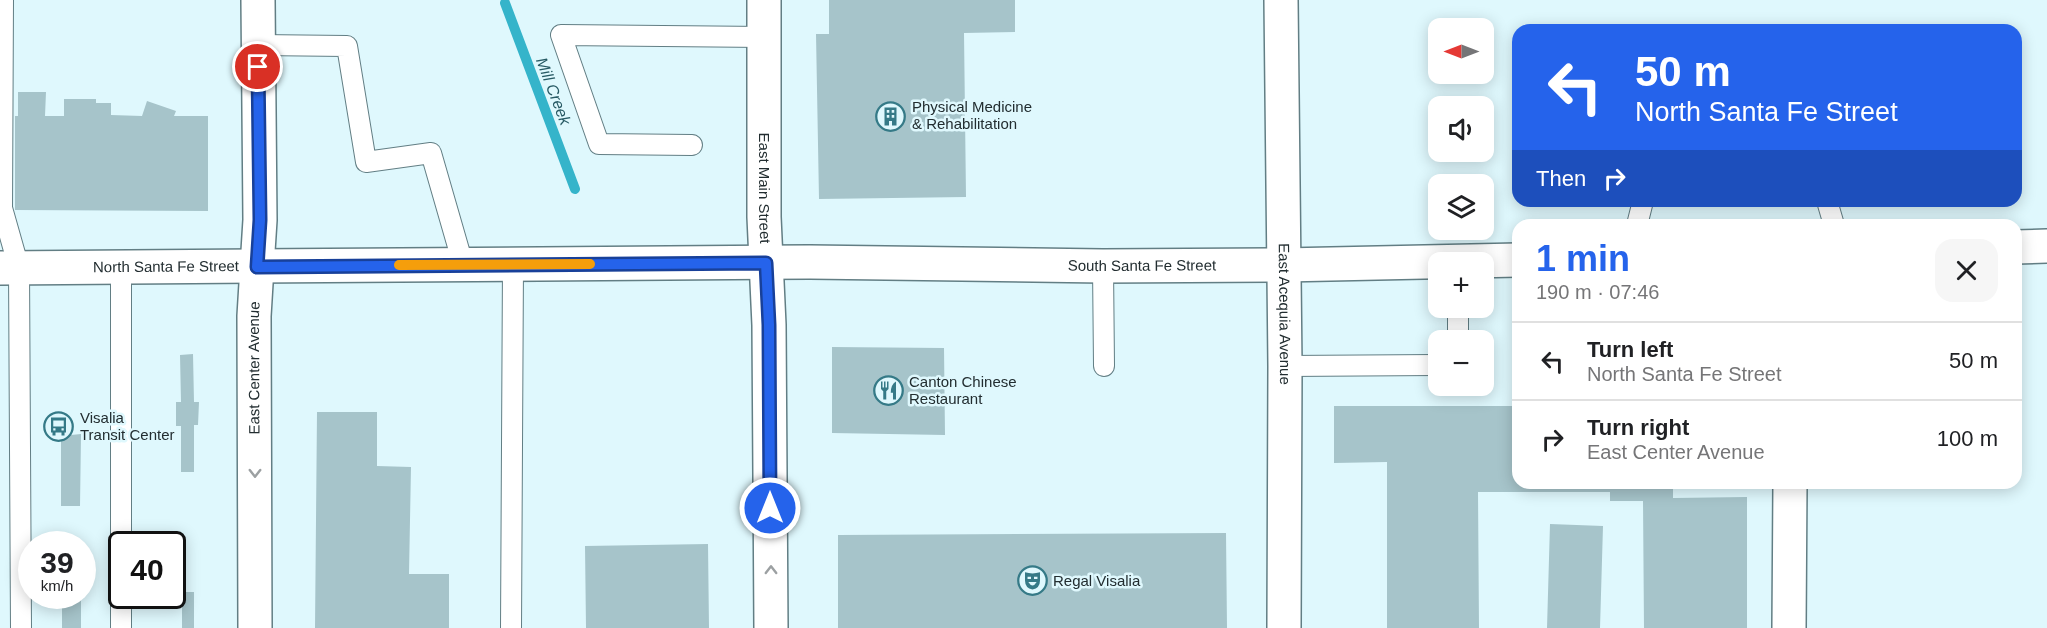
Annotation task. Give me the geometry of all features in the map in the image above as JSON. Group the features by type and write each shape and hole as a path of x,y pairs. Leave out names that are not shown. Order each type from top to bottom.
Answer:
{"street":[{"name":"East Center Avenue","path":"255,628 254,316 260,220 258,0"},
{"name":"East Main Street","path":"764,0 764,217 769,336 771,628"},
{"name":"East Acequia Avenue","path":"1281,0 1285,366 1284,628"},
{"path":"2022,247 2047,246"},
{"name":"South Santa Fe Street","path":"1494,261 1512,260"},
{"name":"North Santa Fe Street","path":"10,268 766,263"},
{"name":"South Santa Fe Street","path":"766,263 1103,266 1428,263"},
{"path":"1790,489 1790,628"}],"lane":[{"path":"3,0 2,208 10,268 21,628"},
{"path":"692,145 599,144 561,35 764,37"},
{"path":"258,45 347,46 366,162 431,153 463,264"},
{"path":"511,628 513,264"},
{"path":"1103,266 1104,366"},
{"path":"121,628 122,268"},
{"path":"1285,366 1428,364"}],"building":[{"name":"Physical Medicine & Rehabilitation","path":"829,0 1015,0 1015,32 964,33 966,197 819,199 816,34 829,34"},
{"path":"18,92 46,92 45,116 64,116 64,99 96,99 96,103 111,103 111,115 142,116 147,101 176,111 174,116 208,116 208,211 15,210 15,116 18,116"},
{"name":"Canton Chinese Restaurant","path":"832,347 944,348 945,435 832,433"},
{"path":"193,354 194,402 199,402 198,425 194,425 194,472 181,472 181,426 176,426 176,402 181,402 180,355"},
{"path":"1334,406 1512,406 1512,489 1673,489 1673,498 1747,497 1747,628 1644,628 1643,501 1610,501 1610,492 1478,492 1479,628 1387,628 1387,462 1334,463"},
{"path":"317,412 377,412 377,466 411,467 409,574 449,574 449,628 315,628"},
{"path":"81,434 80,506 61,506 61,436"},
{"path":"1550,524 1603,526 1600,628 1547,628"},
{"name":"Regal Visalia","path":"1226,533 1227,628 838,628 838,535"},
{"path":"708,544 709,628 586,628 585,546"},
{"path":"186,592 194,592 194,628 182,628 182,609 186,609"},
{"path":"62,609 81,609 81,628 62,628"}],"waterway":[{"name":"Mill Creek","path":"505,3 575,189"}],"slow traffic":[{"path":"399,265 590,264"}],"place":[{"name":"Physical Medicine & Rehabilitation","path":"891,116"},
{"name":"Canton Chinese Restaurant","path":"888,391"},
{"name":"Visalia Transit Center","path":"59,427"},
{"name":"Regal Visalia","path":"1032,581"}],"route":[{"path":"258,67 260,220 257,267 766,263 769,325 770,508"}]}
